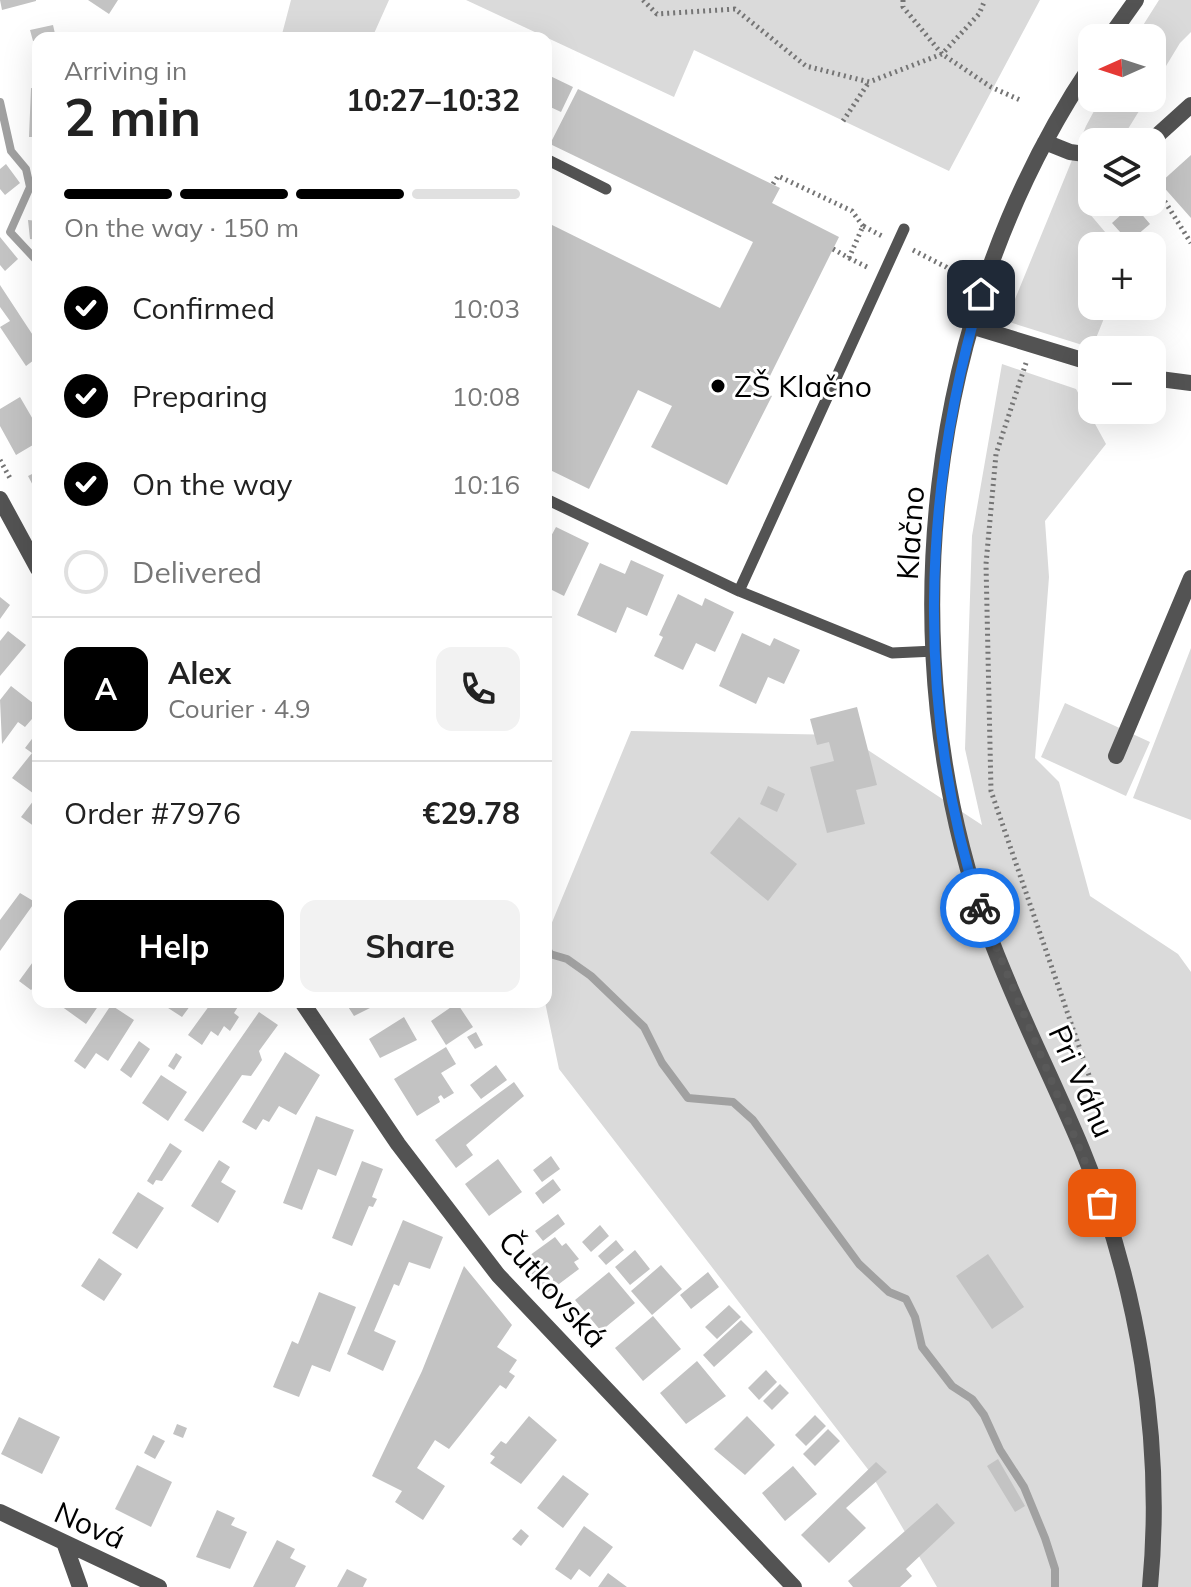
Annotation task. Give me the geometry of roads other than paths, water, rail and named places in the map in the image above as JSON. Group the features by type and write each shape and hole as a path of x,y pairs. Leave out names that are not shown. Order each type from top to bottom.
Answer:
{"street":[{"path":"1119,24 1136,0"},
{"name":"Klačno","path":"935,651 933,602 939,487 952,401 971,326 981,294 1045,142 1078,87"},
{"path":"1166,128 1191,105"},
{"path":"1045,142 1078,153"},
{"path":"971,326 1078,359"},
{"path":"1166,380 1191,383"},
{"path":"0,499 32,558"},
{"path":"1116,756 1191,578"},
{"name":"Pri Váhu","path":"935,651 947,768 976,896 1011,989 1083,1151 1116,1246 1128,1294 1144,1384 1150,1441 1153,1497 1150,1587"},
{"name":"Čutkovská","path":"306,1008 398,1144 498,1275 794,1587"},
{"name":"Nová","path":"0,1512 159,1587"},
{"path":"65,1545 80,1587"}],"lane":[{"path":"552,162 606,189"},
{"path":"739,591 904,229"},
{"path":"552,502 739,591 892,653 935,651"}],"waterway":[{"path":"0,102 11,151 26,169 30,187 10,232 32,256"},
{"path":"552,955 567,959 591,976 644,1027 662,1063 688,1098 733,1102 753,1120 859,1264 889,1292 906,1299 915,1317 922,1347 952,1386 972,1399 984,1415 1000,1450 1024,1487 1055,1569 1055,1587"}],"place":[{"name":"ZŠ Klačno","path":"718,386"}]}
